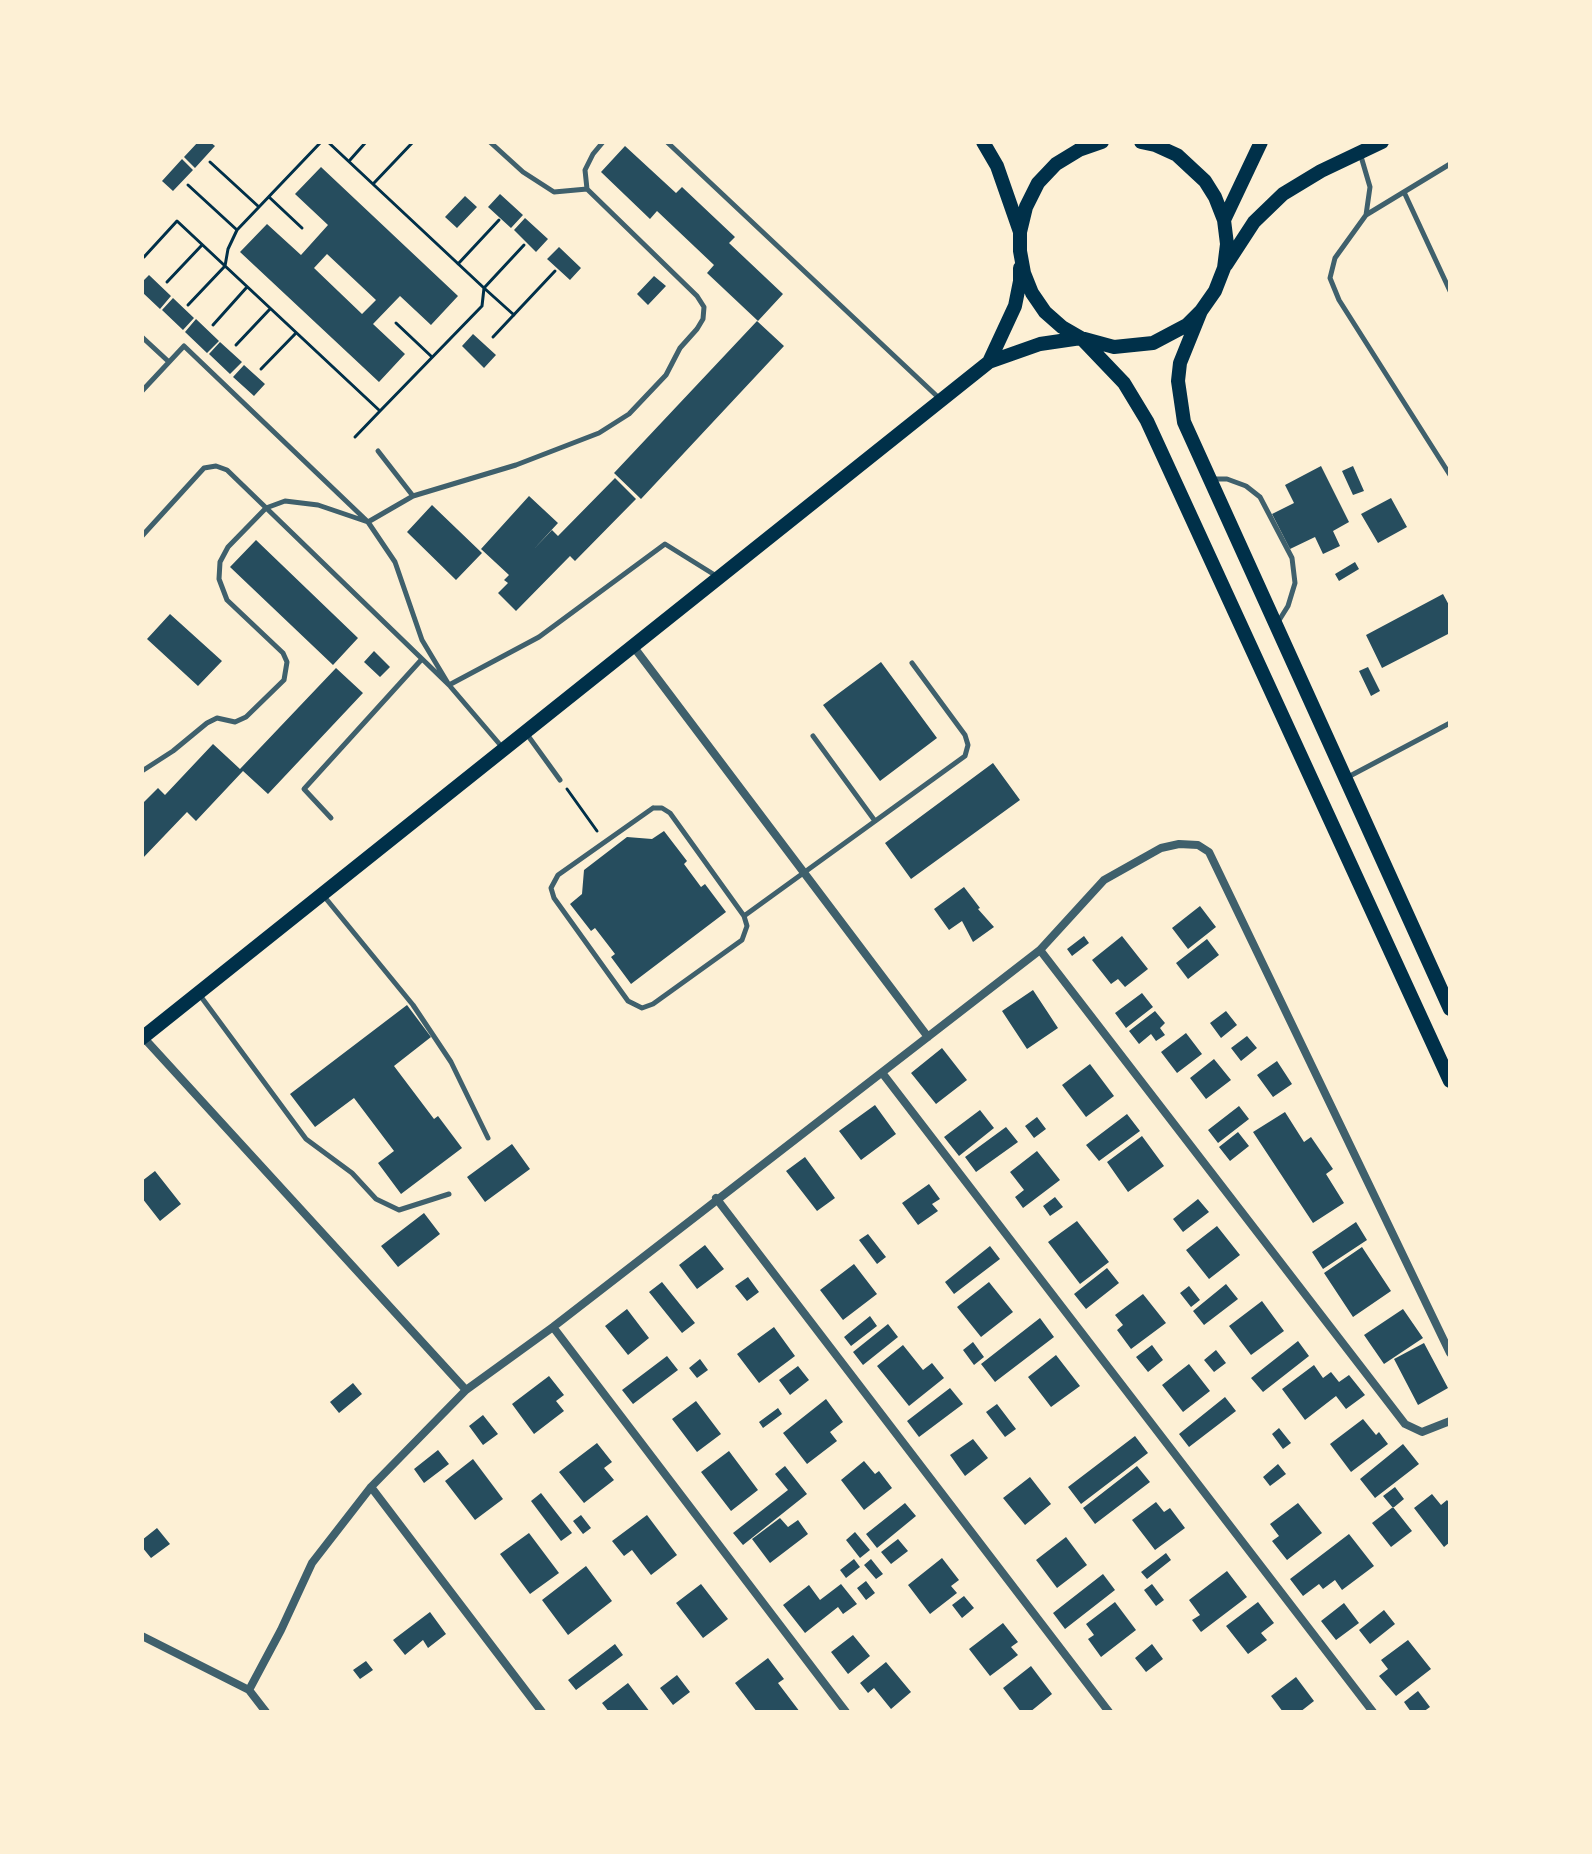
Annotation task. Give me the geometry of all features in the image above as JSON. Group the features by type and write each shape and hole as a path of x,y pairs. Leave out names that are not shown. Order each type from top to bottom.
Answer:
{"main road":[{"path":"983,142 997,166 1020,232"},
{"path":"989,362 1015,306 1020,281 1020,232 1026,207 1038,183 1056,164 1079,150 1102,142"},
{"path":"1224,220 1261,142"},
{"path":"1020,251 1032,293 1045,312 1062,327 1081,338 1114,347 1153,343 1187,325 1201,311 1254,222 1283,194 1321,171 1382,142"},
{"path":"1153,143 1192,166 1215,197 1224,220 1227,244 1224,268"},
{"path":"1201,311 1180,363 1178,381 1184,422 1449,1005"},
{"path":"142,1037 989,362 1023,349 1081,338"},
{"path":"1081,338 1124,383 1147,421 1450,1081"}],"street":[{"path":"633,646 928,1037"},
{"path":"249,1690 312,1563 371,1487 466,1390 553,1327 1040,950 1104,880 1161,848 1179,844 1198,845 1209,852 1450,1353"},
{"path":"1040,950 1405,1424 1422,1432 1450,1421"},
{"path":"142,1037 466,1390"},
{"path":"883,1074 1373,1712"},
{"path":"716,1198 1109,1712"},
{"path":"553,1327 846,1712"},
{"path":"371,1487 542,1712"},
{"path":"142,1636 249,1690 266,1712"}],"lane":[{"path":"490,142 523,172 554,192 587,189"},
{"path":"142,771 207,723 217,718 235,722 246,717 284,680 287,662 283,653 227,600 219,579 220,562 228,547 266,508 285,501 318,505 368,522 413,496 516,465 599,433 629,414 666,375 680,348 703,319 704,307 697,296 587,189 585,170 603,142"},
{"path":"667,142 941,400"},
{"path":"1359,152 1370,187 1366,215"},
{"path":"1450,164 1366,215 1335,258 1330,278 1339,300 1450,475"},
{"path":"1404,192 1450,291"},
{"path":"142,337 169,362"},
{"path":"142,391 184,346 368,522 395,562 422,640 449,685"},
{"path":"378,451 413,496"},
{"path":"142,536 204,468 216,466 227,470 449,685 503,749"},
{"path":"1208,479 1236,482 1260,497 1292,558 1295,583 1288,606 1275,626"},
{"path":"449,685 539,637 665,544 718,578"},
{"path":"331,818 304,789 422,659"},
{"path":"744,916 961,760 967,751 965,735 912,663"},
{"path":"1344,779 1450,723"},
{"path":"525,732 560,780"},
{"path":"813,736 875,821"},
{"path":"658,807 666,810 744,916 747,931 742,940 653,1004 642,1008 632,1004 554,898 551,888 558,875 648,809 658,807"},
{"path":"322,894 413,1005 451,1062 488,1138"},
{"path":"199,993 306,1139 352,1173 376,1199 399,1210 449,1194"}],"path":[{"path":"188,305 225,266 237,230 321,142"},
{"path":"328,142 514,315"},
{"path":"349,161 366,142"},
{"path":"373,184 413,142"},
{"path":"210,162 259,207"},
{"path":"188,185 237,230"},
{"path":"269,197 302,228"},
{"path":"458,264 499,220"},
{"path":"144,257 177,221 380,411"},
{"path":"167,282 202,245"},
{"path":"355,437 482,306 484,288 524,245"},
{"path":"493,337 555,271"},
{"path":"213,325 247,287"},
{"path":"236,345 270,309"},
{"path":"396,323 432,357"},
{"path":"261,369 296,333"},
{"path":"560,780 604,841"}],"building":[{"path":"198,142 210,142 215,146 195,168 184,157"},
{"path":"625,146 676,193 682,187 735,237 729,243 783,294 758,321 707,273 714,265 657,211 650,219 601,172"},
{"path":"182,159 193,170 173,191 162,181"},
{"path":"321,167 458,296 431,325 400,296 373,324 405,354 379,382 240,252 267,224 301,255 328,225 295,194","holes":["327,254 376,300 362,314 314,268"]},
{"path":"500,194 523,215 511,228 488,207"},
{"path":"465,196 477,207 457,228 445,217"},
{"path":"525,218 548,239 536,252 514,230"},
{"path":"559,247 581,268 570,280 547,259"},
{"path":"149,275 171,296 160,309 142,292 142,282"},
{"path":"654,276 666,286 648,305 637,294"},
{"path":"173,298 194,318 183,330 162,310"},
{"path":"196,319 219,341 207,353 185,332"},
{"path":"757,321 784,346 641,499 614,473"},
{"path":"473,334 496,355 484,368 462,346"},
{"path":"220,342 242,362 230,374 209,354"},
{"path":"244,365 265,384 254,396 233,377"},
{"path":"1321,466 1349,522 1333,531 1340,546 1323,554 1315,537 1290,549 1272,514 1294,503 1285,485"},
{"path":"1353,466 1364,491 1353,495 1342,471"},
{"path":"615,478 636,499 575,561 570,556 516,611 498,593 508,583 504,580 509,575 481,549 529,496 558,523 533,550 552,530 558,536"},
{"path":"1391,498 1407,527 1378,543 1361,514"},
{"path":"432,505 482,553 456,580 407,532"},
{"path":"256,540 358,638 333,665 230,567"},
{"path":"1355,562 1359,569 1339,581 1335,574"},
{"path":"1443,594 1450,607 1450,633 1382,668 1366,635"},
{"path":"170,614 222,661 198,686 147,639"},
{"path":"374,651 390,667 380,677 364,662"},
{"path":"881,662 937,738 880,781 823,705"},
{"path":"1368,667 1380,691 1371,696 1359,671"},
{"path":"336,668 363,693 268,794 243,771 196,821 187,812 142,859 142,804 158,788 165,795 213,744 240,769"},
{"path":"993,763 1020,800 911,879 885,843"},
{"path":"664,831 687,861 684,864 701,887 705,884 726,912 631,984 611,957 615,954 595,928 591,931 570,904 582,894 584,870 627,837 652,839"},
{"path":"964,887 994,927 973,942 962,921 949,930 934,909"},
{"path":"1200,906 1216,927 1188,949 1172,928"},
{"path":"1084,936 1089,943 1072,956 1067,949"},
{"path":"1122,936 1148,969 1125,987 1118,979 1111,984 1092,960"},
{"path":"1207,939 1219,955 1188,979 1176,963"},
{"path":"1033,990 1058,1028 1027,1049 1002,1011"},
{"path":"1142,993 1153,1007 1126,1028 1115,1013"},
{"path":"407,1005 431,1037 394,1066 434,1119 438,1116 462,1148 401,1194 378,1163 394,1151 354,1098 315,1127 290,1094"},
{"path":"1155,1011 1165,1023 1160,1028 1165,1035 1156,1041 1151,1034 1139,1044 1129,1031"},
{"path":"1226,1011 1237,1025 1221,1038 1210,1023"},
{"path":"1186,1033 1202,1054 1177,1073 1161,1052"},
{"path":"1247,1036 1257,1048 1241,1061 1231,1048"},
{"path":"942,1048 967,1080 936,1104 911,1073"},
{"path":"1214,1059 1231,1080 1206,1099 1190,1078"},
{"path":"1277,1061 1292,1084 1273,1097 1257,1075"},
{"path":"1090,1064 1114,1096 1086,1117 1062,1085"},
{"path":"875,1105 896,1134 861,1160 839,1131"},
{"path":"1239,1106 1249,1119 1218,1143 1208,1130"},
{"path":"980,1110 994,1128 959,1156 944,1137"},
{"path":"1285,1112 1304,1142 1311,1137 1333,1169 1326,1174 1344,1203 1313,1223 1253,1132"},
{"path":"1127,1114 1140,1131 1099,1161 1086,1145"},
{"path":"1037,1117 1046,1129 1034,1138 1025,1126"},
{"path":"1006,1127 1018,1142 976,1172 965,1157"},
{"path":"1238,1132 1249,1146 1230,1161 1219,1147"},
{"path":"1142,1136 1164,1166 1128,1192 1107,1162"},
{"path":"512,1144 530,1169 485,1202 467,1177"},
{"path":"1037,1151 1060,1180 1023,1208 1015,1197 1024,1190 1010,1172"},
{"path":"805,1157 835,1198 817,1211 786,1171"},
{"path":"155,1171 181,1204 160,1221 142,1198 142,1181"},
{"path":"929,1184 940,1199 932,1204 938,1211 918,1225 902,1203"},
{"path":"1055,1197 1063,1207 1050,1216 1043,1206"},
{"path":"1198,1199 1209,1212 1183,1232 1173,1219"},
{"path":"424,1213 440,1234 398,1267 381,1246"},
{"path":"1077,1221 1109,1262 1080,1284 1048,1242"},
{"path":"1356,1222 1367,1240 1323,1269 1312,1252"},
{"path":"1217,1226 1240,1255 1209,1279 1186,1250"},
{"path":"868,1234 886,1257 877,1264 859,1240"},
{"path":"705,1245 724,1269 697,1289 679,1265"},
{"path":"990,1246 1000,1259 954,1294 945,1282"},
{"path":"1362,1247 1391,1291 1353,1317 1324,1273"},
{"path":"854,1264 877,1294 843,1320 820,1290"},
{"path":"1107,1268 1119,1283 1086,1309 1074,1294"},
{"path":"748,1277 759,1292 747,1301 735,1286"},
{"path":"662,1282 695,1323 682,1333 649,1292"},
{"path":"989,1282 1013,1312 981,1337 957,1307"},
{"path":"1226,1284 1238,1299 1204,1325 1193,1311"},
{"path":"1189,1286 1200,1300 1191,1307 1180,1293"},
{"path":"1143,1294 1166,1323 1131,1349 1117,1330 1123,1325 1115,1315"},
{"path":"1262,1301 1284,1331 1251,1355 1229,1326"},
{"path":"627,1309 649,1338 628,1355 605,1326"},
{"path":"1403,1309 1423,1338 1384,1364 1364,1335"},
{"path":"870,1316 877,1326 851,1346 844,1337"},
{"path":"1040,1318 1054,1337 995,1382 981,1364"},
{"path":"888,1324 898,1337 863,1365 853,1352"},
{"path":"774,1327 795,1356 759,1383 737,1354"},
{"path":"1298,1341 1309,1356 1263,1392 1251,1378"},
{"path":"973,1342 984,1357 974,1365 963,1350"},
{"path":"1424,1343 1448,1388 1418,1405 1394,1359"},
{"path":"903,1345 923,1370 932,1363 944,1378 909,1406 877,1366"},
{"path":"1152,1345 1163,1360 1148,1372 1136,1357"},
{"path":"1216,1350 1226,1363 1214,1372 1204,1360"},
{"path":"1056,1355 1080,1386 1051,1407 1028,1377"},
{"path":"667,1356 678,1370 633,1404 622,1390"},
{"path":"700,1359 708,1370 697,1378 689,1368"},
{"path":"1189,1364 1210,1391 1183,1412 1162,1385"},
{"path":"1314,1365 1323,1378 1331,1372 1339,1382 1349,1375 1365,1395 1346,1409 1336,1396 1305,1420 1282,1389"},
{"path":"798,1366 809,1380 790,1395 779,1380"},
{"path":"549,1376 564,1395 556,1401 564,1411 534,1434 512,1404"},
{"path":"353,1383 362,1394 339,1413 330,1402"},
{"path":"950,1388 963,1404 919,1437 907,1421"},
{"path":"1225,1397 1236,1411 1189,1447 1179,1434"},
{"path":"826,1399 843,1422 830,1432 837,1441 807,1464 783,1433"},
{"path":"696,1401 721,1434 697,1452 672,1419"},
{"path":"997,1404 1016,1429 1005,1437 986,1412"},
{"path":"778,1408 782,1414 763,1428 759,1422"},
{"path":"483,1415 498,1434 483,1445 469,1426"},
{"path":"1363,1419 1388,1444 1351,1472 1330,1444"},
{"path":"1279,1428 1291,1443 1283,1449 1272,1434"},
{"path":"1135,1436 1148,1453 1081,1504 1068,1487"},
{"path":"973,1439 988,1458 965,1476 950,1455"},
{"path":"597,1443 612,1462 604,1468 614,1480 584,1503 559,1472"},
{"path":"1403,1444 1419,1464 1375,1498 1360,1479"},
{"path":"438,1450 449,1464 424,1483 414,1469"},
{"path":"729,1451 758,1490 731,1511 701,1472"},
{"path":"473,1459 503,1499 475,1520 445,1481"},
{"path":"864,1461 875,1474 879,1471 892,1488 864,1510 841,1480"},
{"path":"1278,1464 1286,1474 1270,1486 1263,1477"},
{"path":"785,1466 807,1494 743,1545 733,1533 788,1490 775,1474"},
{"path":"1137,1466 1150,1482 1095,1524 1083,1508"},
{"path":"1030,1477 1051,1504 1025,1525 1003,1498"},
{"path":"1395,1487 1404,1499 1393,1508 1383,1496"},
{"path":"541,1493 572,1533 561,1541 531,1501"},
{"path":"1432,1494 1441,1505 1447,1500 1450,1504 1450,1542 1444,1547 1414,1508"},
{"path":"1156,1502 1164,1512 1170,1508 1185,1528 1155,1550 1132,1520"},
{"path":"905,1503 916,1516 877,1548 866,1534"},
{"path":"1298,1503 1322,1533 1287,1560 1272,1541 1279,1536 1270,1524"},
{"path":"1393,1507 1412,1531 1391,1547 1372,1523"},
{"path":"581,1515 591,1528 583,1534 573,1521"},
{"path":"647,1515 677,1555 651,1575 632,1550 624,1556 612,1541"},
{"path":"780,1518 788,1527 798,1520 808,1534 770,1563 752,1539"},
{"path":"157,1528 170,1544 151,1558 142,1547 142,1540"},
{"path":"855,1532 870,1550 860,1558 846,1540"},
{"path":"529,1533 559,1573 530,1594 500,1554"},
{"path":"1349,1534 1374,1566 1342,1590 1335,1580 1323,1589 1319,1584 1303,1596 1290,1579"},
{"path":"1066,1537 1087,1565 1057,1588 1036,1560"},
{"path":"898,1539 908,1551 891,1564 881,1552"},
{"path":"1166,1553 1171,1560 1147,1579 1141,1572"},
{"path":"942,1558 959,1580 951,1586 957,1593 930,1614 908,1585"},
{"path":"854,1559 860,1567 846,1578 840,1570"},
{"path":"871,1559 883,1574 876,1579 864,1565"},
{"path":"586,1566 612,1601 568,1635 542,1600"},
{"path":"1227,1571 1247,1597 1201,1632 1192,1620 1200,1615 1189,1600"},
{"path":"1103,1574 1115,1590 1065,1629 1053,1613"},
{"path":"866,1581 875,1593 866,1600 857,1588"},
{"path":"701,1584 728,1619 703,1638 676,1603"},
{"path":"841,1584 857,1604 843,1614 838,1607 805,1633 783,1605 809,1585 820,1600"},
{"path":"1152,1584 1164,1600 1156,1606 1144,1590"},
{"path":"964,1596 974,1608 962,1618 952,1605"},
{"path":"1115,1602 1136,1630 1101,1657 1088,1639 1094,1635 1086,1624"},
{"path":"1258,1602 1274,1623 1261,1633 1267,1640 1248,1654 1226,1626"},
{"path":"1344,1603 1359,1623 1336,1640 1321,1621"},
{"path":"1384,1610 1395,1624 1370,1644 1359,1630"},
{"path":"430,1612 446,1634 428,1648 423,1640 405,1655 393,1640"},
{"path":"1003,1623 1018,1642 1011,1647 1018,1655 990,1676 969,1649"},
{"path":"853,1635 870,1656 848,1674 831,1652"},
{"path":"1408,1640 1431,1669 1396,1696 1379,1676 1388,1669 1381,1660"},
{"path":"615,1644 623,1655 576,1690 568,1680"},
{"path":"1152,1644 1163,1659 1146,1672 1135,1658"},
{"path":"768,1658 784,1679 778,1683 800,1712 757,1712 735,1683"},
{"path":"366,1661 373,1670 360,1679 353,1670"},
{"path":"886,1662 911,1692 891,1709 874,1688 868,1693 860,1683"},
{"path":"1031,1666 1052,1694 1030,1712 1021,1712 1003,1688"},
{"path":"677,1675 690,1692 673,1705 660,1688"},
{"path":"1296,1677 1314,1701 1300,1712 1283,1712 1271,1696"},
{"path":"628,1683 650,1712 609,1712 602,1703"},
{"path":"1418,1691 1430,1707 1423,1712 1411,1712 1404,1702"}]}
